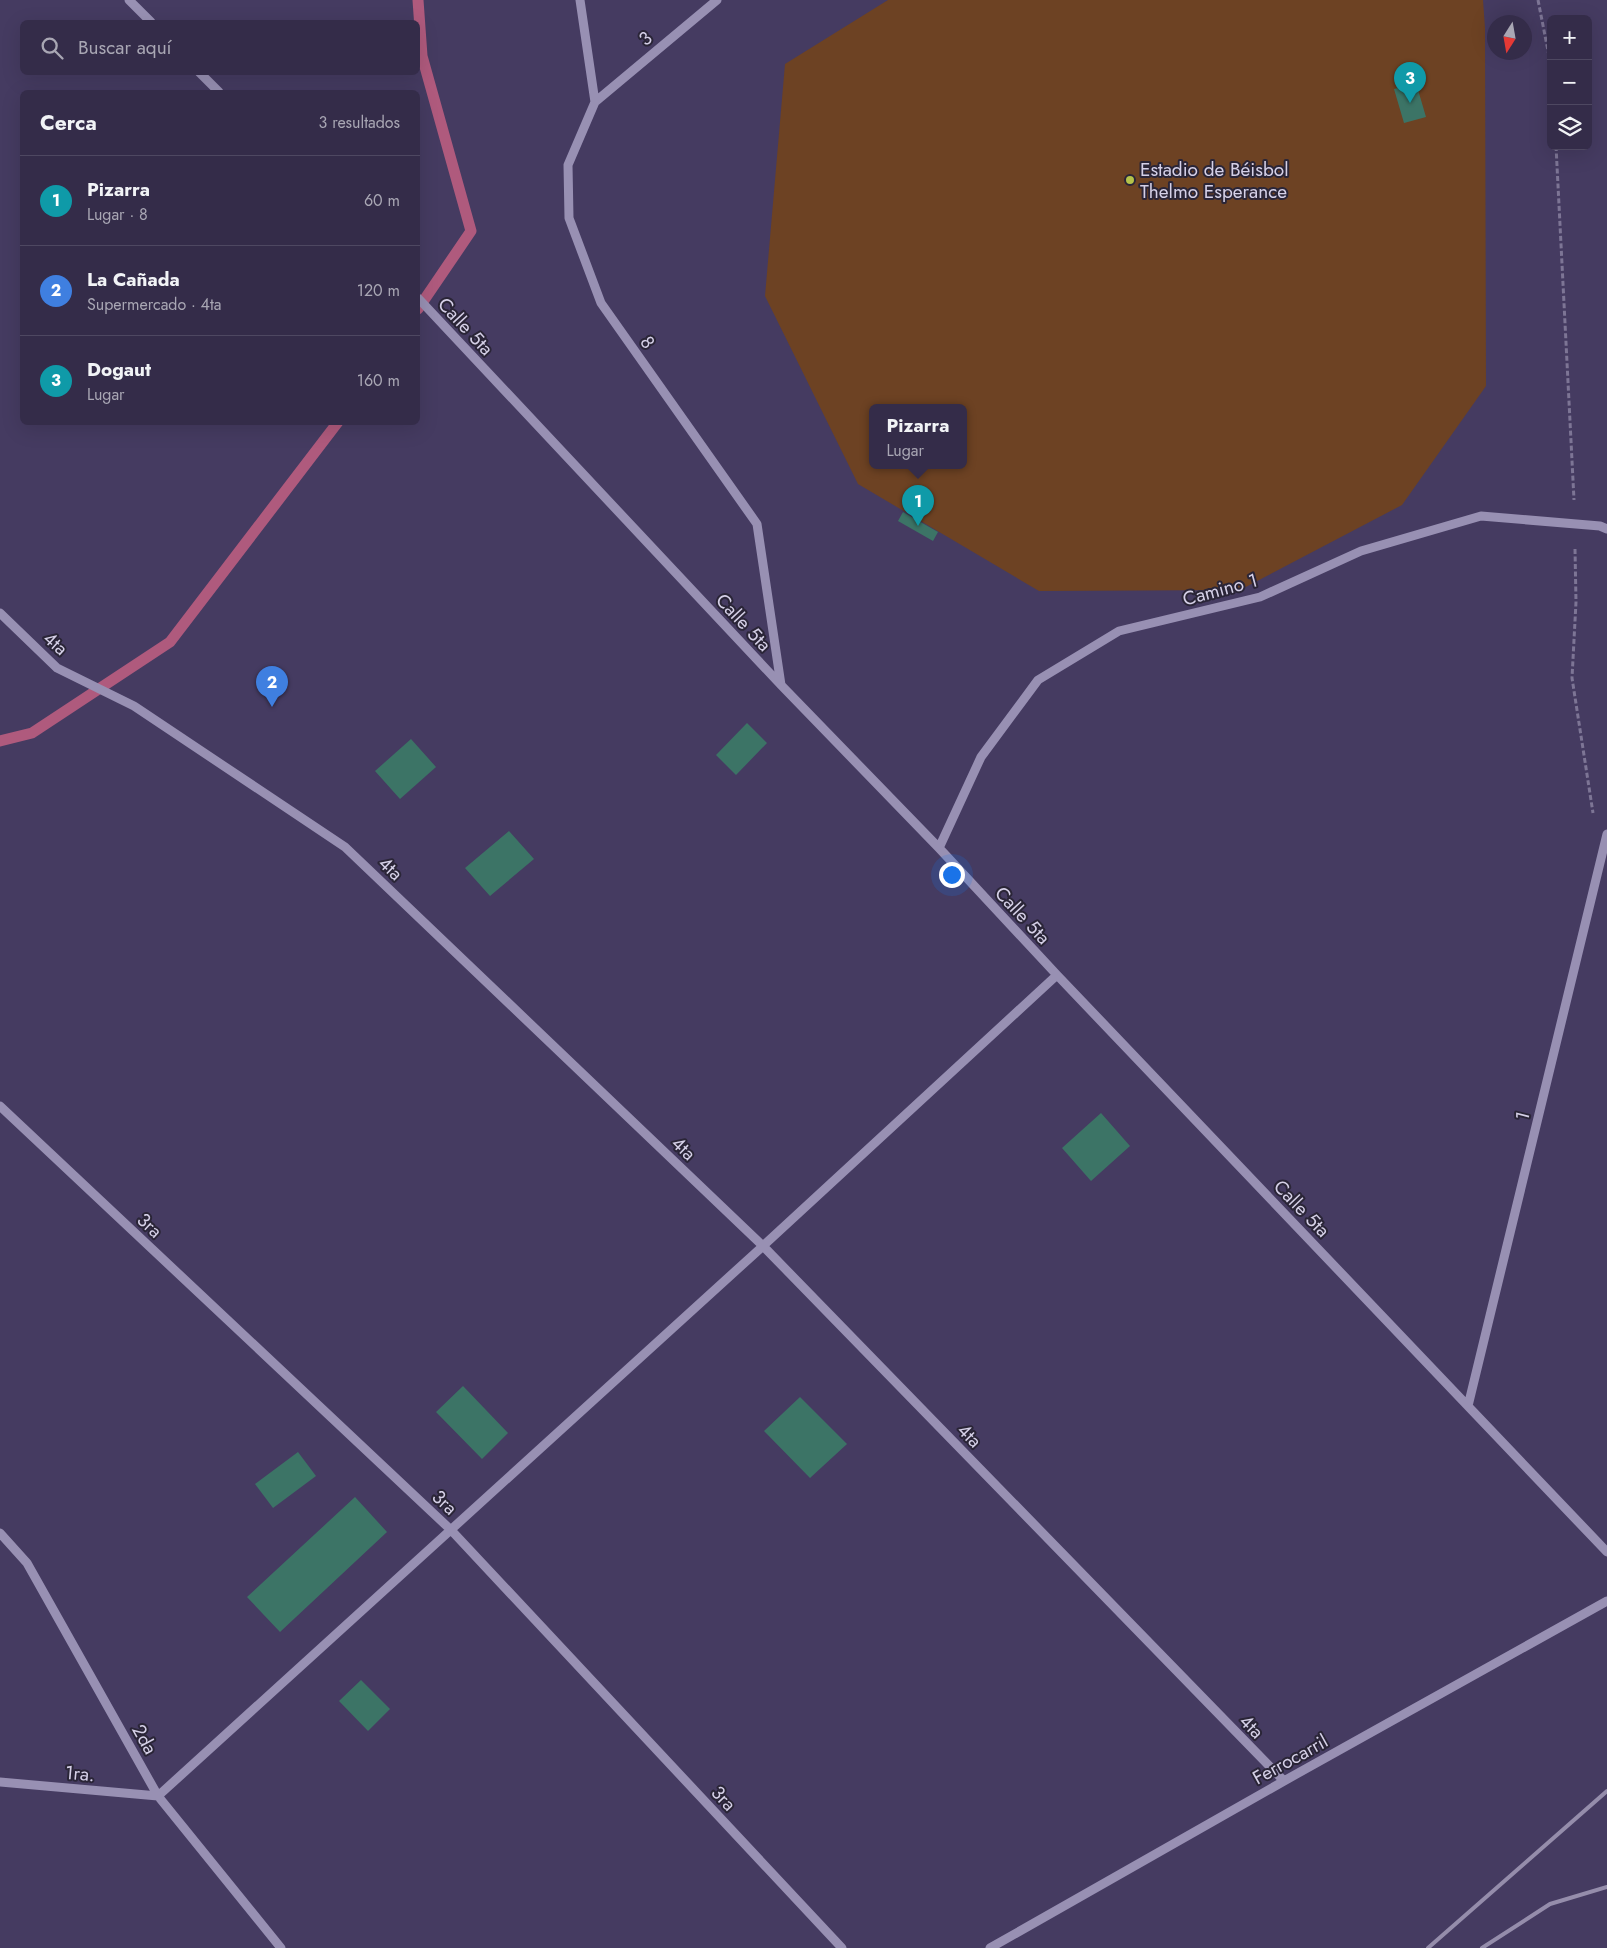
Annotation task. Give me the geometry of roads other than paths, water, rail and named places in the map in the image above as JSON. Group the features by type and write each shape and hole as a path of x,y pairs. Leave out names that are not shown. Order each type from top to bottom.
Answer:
{"street":[{"path":"129,0 149,20"},
{"path":"580,0 595,102"},
{"name":"3","path":"595,102 717,0"},
{"path":"202,75 217,90"},
{"name":"8","path":"595,102 568,165 569,218 601,303 757,524 781,685"},
{"name":"Calle 5ta","path":"420,300 781,685 939,848 1057,975 1607,1552"},
{"name":"Camino 1","path":"939,848 981,757 1038,680 1119,631 1260,597 1361,551 1481,516 1600,526 1607,529"},
{"name":"4ta","path":"0,614 57,668 134,706 344,847 763,1246 1284,1781"},
{"name":"1","path":"1468,1406 1607,834"},
{"path":"158,1796 763,1246 1057,975"},
{"name":"3ra","path":"0,1106 451,1530 842,1948"},
{"name":"2da","path":"0,1534 27,1563 158,1796 281,1948"},
{"name":"Ferrocarril","path":"990,1948 1607,1601"},
{"name":"1ra.","path":"0,1782 158,1796"}],"waterway":[{"path":"418,0 419,20"},
{"path":"420,28 422,56 471,231 420,306"},
{"path":"0,741 32,733 170,642 336,425"}],"railway":[{"path":"1428,1948 1607,1791"},
{"path":"1482,1948 1550,1904 1607,1887"}],"place":[{"name":"Dogaut","path":"1410,103"},
{"name":"Estadio de Béisbol Thelmo Esperance","path":"1130,180"},
{"name":"Pizarra","path":"918,526"},
{"name":"La Cañada","path":"272,707"}]}
